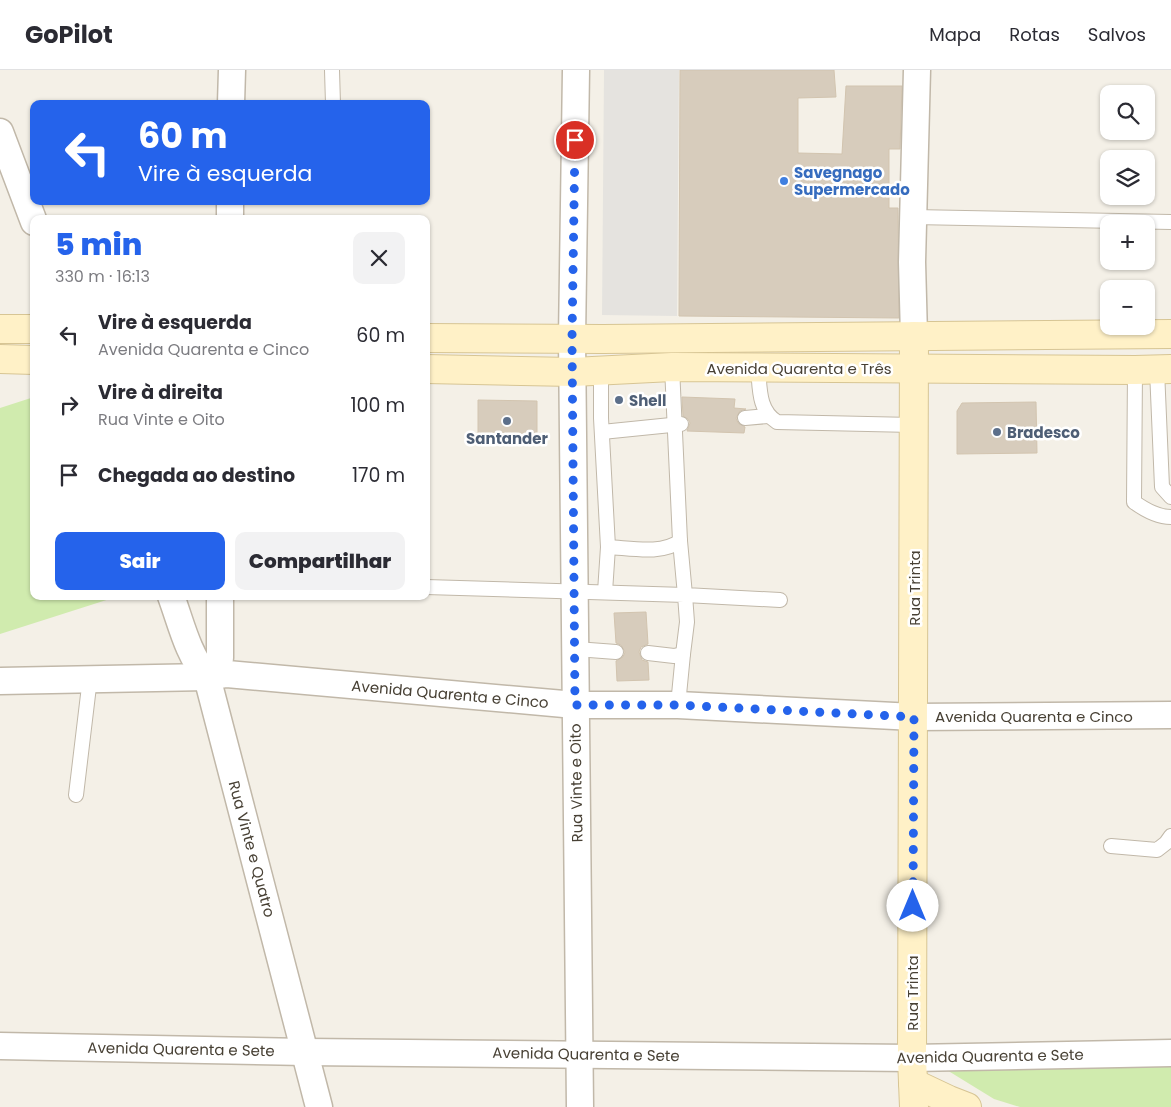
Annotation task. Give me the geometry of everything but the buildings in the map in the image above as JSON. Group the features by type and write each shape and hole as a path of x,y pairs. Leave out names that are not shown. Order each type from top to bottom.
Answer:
{"main road":[{"path":"0,329 30,329"},
{"name":"Avenida Quarenta e Três","path":"430,338 572,339 1171,334"},
{"name":"Rua Trinta","path":"913,1083 914,336"},
{"path":"0,360 30,360"},
{"name":"Avenida Quarenta e Três","path":"430,369 572,372 672,368 1154,370"},
{"path":"913,1083 967,1107"}],"street":[{"path":"232,70 232,100"},
{"name":"Rua Vinte e Oito","path":"576,70 572,372 581,1054 580,1107"},
{"name":"Rua Trinta","path":"914,336 913,217 917,70"},
{"path":"0,132 31,215"},
{"name":"Rua Vinte e Quatro","path":"172,600 181,624 186,645 196,664 207,677 319,1107"},
{"path":"181,624 191,629 203,628 214,622 219,606"},
{"path":"207,677 216,667 220,658 219,606"},
{"name":"Avenida Quarenta e Cinco","path":"0,682 90,678 207,677 227,674 575,705 678,705 914,717 1171,715"},
{"name":"Avenida Quarenta e Sete","path":"0,1046 305,1052 581,1054 913,1083 1171,1053"}],"lane":[{"path":"332,70 333,100"},
{"path":"913,217 1171,222"},
{"path":"672,368 677,425 680,541 687,622 682,654 678,705"},
{"path":"758,368 763,408 768,416 777,422 914,425"},
{"path":"601,370 608,547 605,592"},
{"path":"1154,370 1162,487 1171,497"},
{"path":"1154,370 1134,502 1147,511 1164,517 1171,517"},
{"path":"745,418 768,416"},
{"path":"602,432 677,425"},
{"path":"608,547 657,548 673,546 680,541"},
{"path":"430,587 686,594 780,600"},
{"path":"576,649 616,652"},
{"path":"648,653 674,656 682,654"},
{"path":"76,795 90,678"},
{"path":"1171,715 1171,726"},
{"path":"1111,846 1157,850 1171,836"}],"green space":[{"path":"30,398 30,600 106,600 0,634 0,408"},
{"path":"1171,1060 1171,1107 1020,1107 994,1099 937,1064"}],"shaded area":[{"path":"604,70 679,70 677,316 602,315"}],"place":[{"name":"Savegnago Supermercado","path":"784,181"},
{"name":"Shell","path":"619,400"},
{"name":"Santander","path":"507,421"},
{"name":"Bradesco","path":"997,432"}],"route":[{"path":"575,140 572,372 574,410 575,705 678,705 914,717 913,906"}]}
